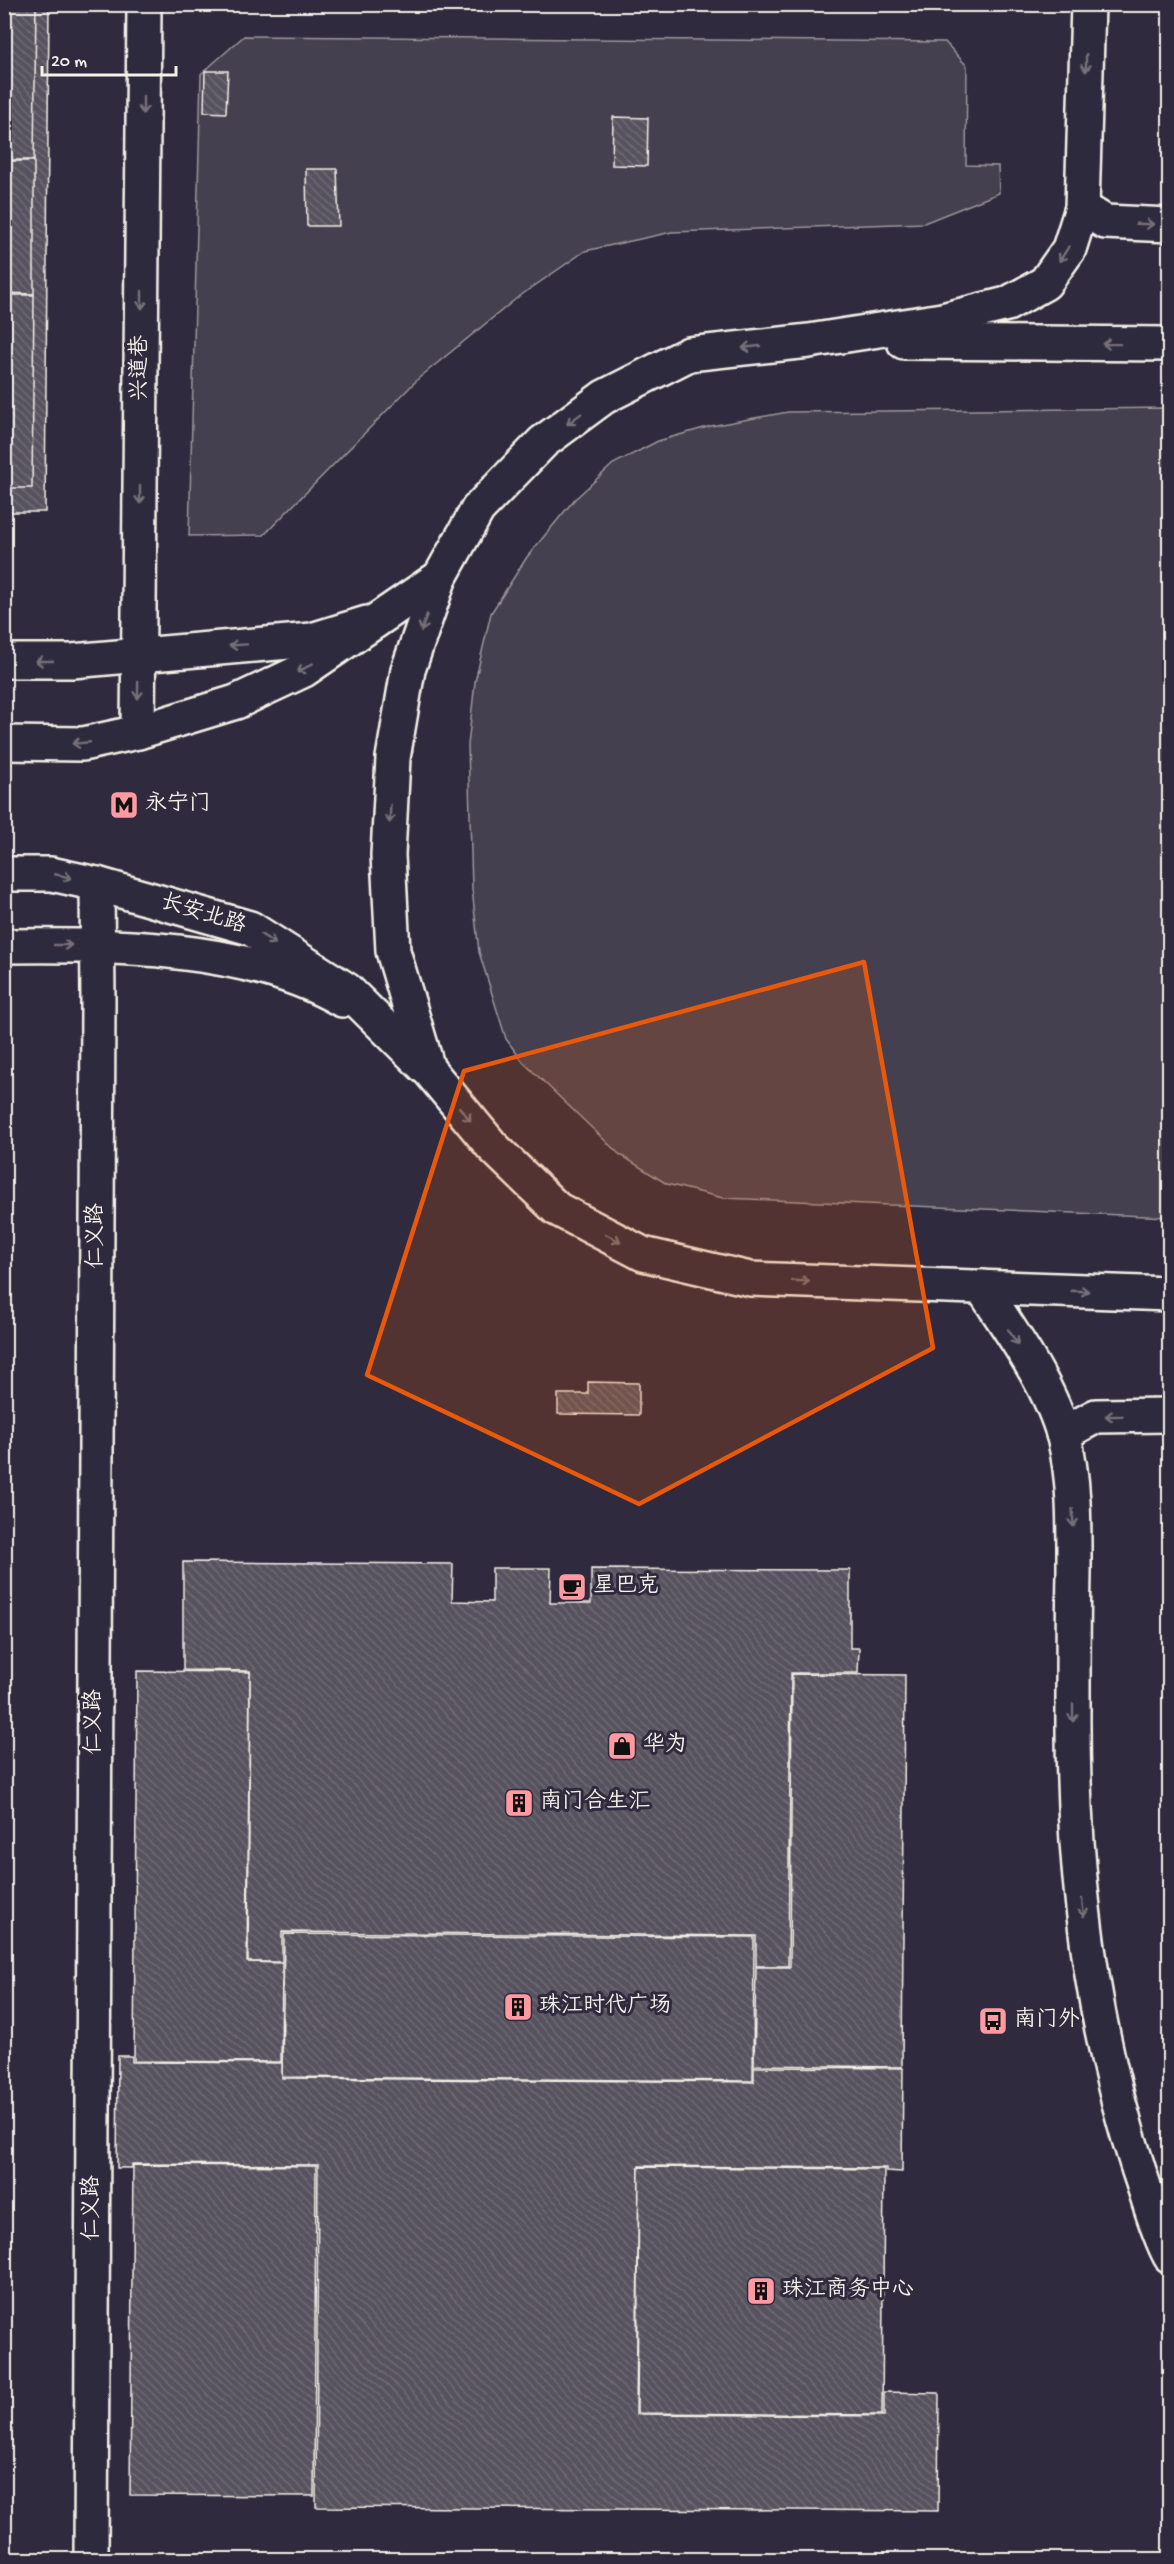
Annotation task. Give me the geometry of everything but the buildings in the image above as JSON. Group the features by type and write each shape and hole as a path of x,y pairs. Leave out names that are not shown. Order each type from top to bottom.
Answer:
{"main road":[{"name":"兴道巷","path":"138,732 144,4"},
{"path":"428,1069 393,951 388,855 393,758 408,670 440,577 478,509 543,442 604,397 689,354 809,341 942,320 1007,304 1045,282 1069,249 1082,208 1088,4"},
{"path":"1082,208 1105,222 1170,225"},
{"path":"809,341 1170,344"},
{"path":"4,743 83,744 138,732 236,702 304,670 440,577"},
{"path":"4,661 72,661 312,640 377,620"},
{"name":"长安北路","path":"4,874 51,874 97,884 250,928 347,990 428,1069 492,1146 557,1209 643,1254 750,1279 1170,1294"},
{"name":"仁义路","path":"91,2559 97,884"},
{"path":"4,946 98,945 228,959 317,985 379,1021"},
{"path":"982,1287 1034,1371 1063,1434 1070,1466 1074,1525 1072,1788 1083,1912 1100,2026 1126,2131 1170,2256"},
{"path":"1063,1434 1096,1416 1170,1415"}],"highlighted area":[{"path":"864,962 933,1348 639,1504 367,1375 464,1071"}],"shaded area":[{"path":"244,36 945,42 967,66 966,165 998,166 999,193 924,223 672,232 585,251 517,298 419,378 264,535 189,536 201,74"},
{"path":"1169,408 1169,1217 723,1198 667,1184 619,1154 523,1062 506,1039 479,952 472,889 468,745 475,682 491,613 527,557 574,500 613,464 658,441 711,426 788,412"}],"place":[{"name":"永宁门","path":"124,805"},
{"name":"星巴克","path":"572,1587"},
{"name":"华为","path":"622,1746"},
{"name":"南门合生汇","path":"519,1803"},
{"name":"珠江时代广场","path":"518,2007"},
{"name":"南门外","path":"993,2021"},
{"name":"珠江商务中心","path":"761,2291"}]}
